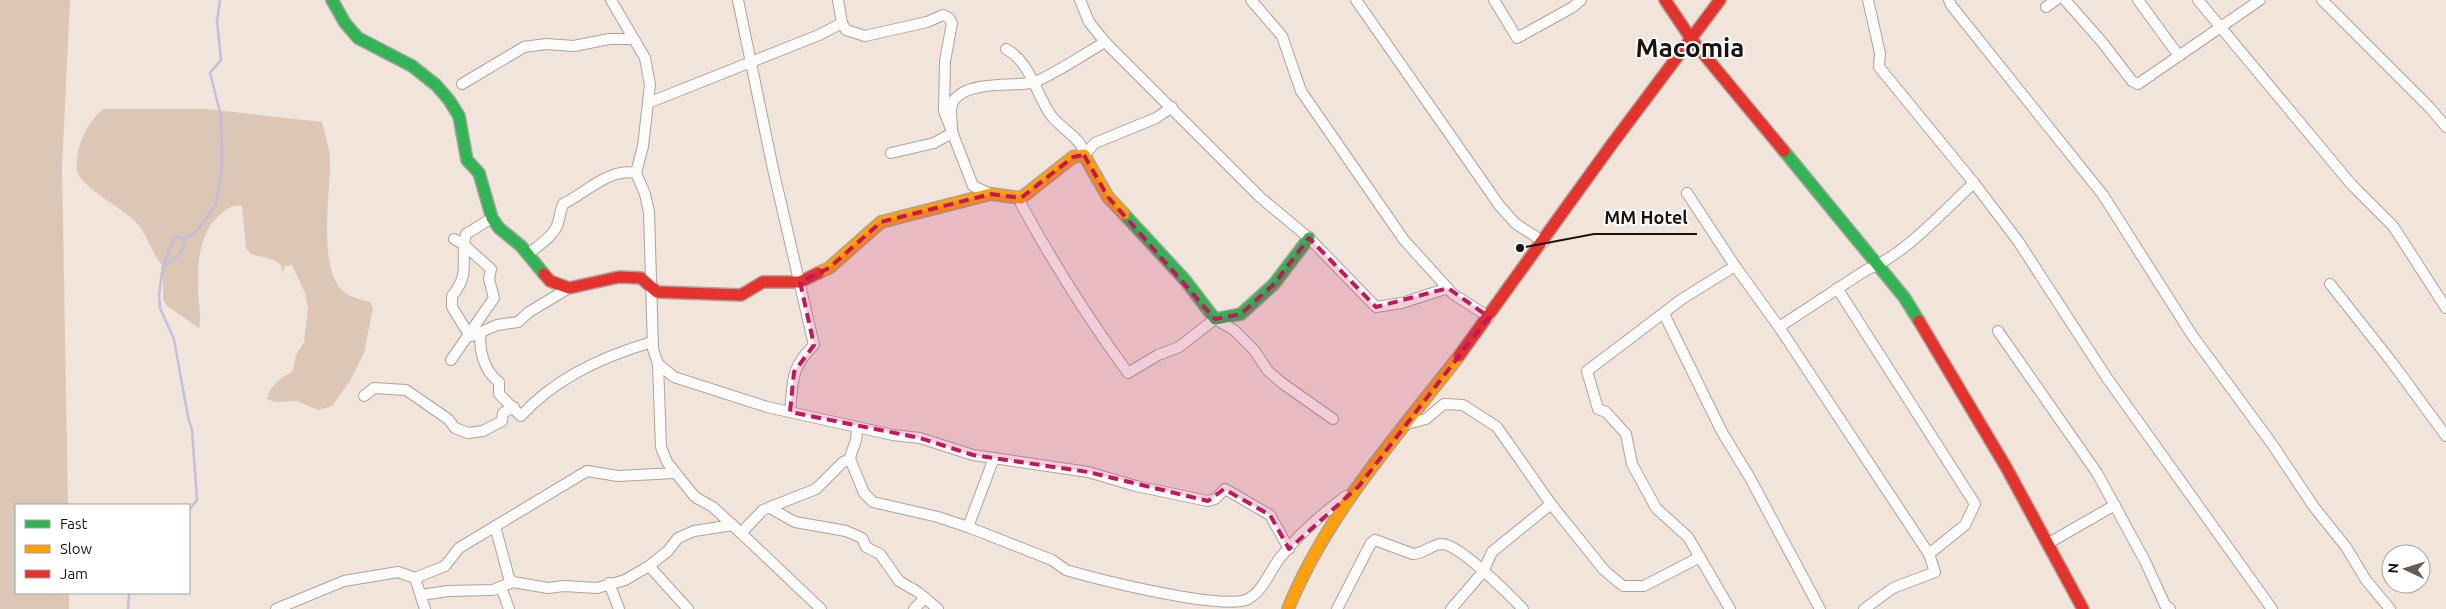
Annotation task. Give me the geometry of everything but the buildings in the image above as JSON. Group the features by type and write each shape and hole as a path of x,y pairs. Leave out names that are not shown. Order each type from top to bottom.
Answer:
{"street":[{"path":"332,0 344,23 362,42 413,66 436,85 456,110 462,127 462,150 472,169 479,173 492,218 499,228 528,254 550,281 569,288"},
{"path":"611,0 644,58 650,85 643,128 643,146 636,173 645,194 649,212 652,342 658,364 657,402 660,447 675,473 695,496 713,507 821,609"},
{"path":"738,0 752,60 773,170 814,345 804,355 794,372 790,412"},
{"path":"838,0 842,23 846,30 865,36 927,22 937,16 943,15 949,18 952,23 945,61 944,111 973,186 992,194 1021,198 1073,157 1084,156 1095,143 1156,118 1172,107"},
{"path":"1080,0 1088,22 1105,42 1261,198 1309,238 1376,308 1402,303 1448,288"},
{"path":"1251,0 1282,36 1301,91 1404,240 1453,294 1489,317"},
{"path":"1356,0 1499,205 1516,224 1544,242"},
{"path":"1494,0 1518,38 1573,7 1581,0"},
{"path":"1664,0 1692,40 1904,297 1944,360 2006,467 2083,609"},
{"path":"1288,609 1299,582 1343,507 1489,317 1612,144 1692,40 1720,0"},
{"path":"1868,0 1880,53 1879,67 1974,183 2018,241 2107,378 2272,609"},
{"path":"1949,0 1951,5 2103,195 2192,335 2272,444 2314,507 2346,547 2366,580 2390,609"},
{"path":"2046,7 2056,0"},
{"path":"2066,0 2132,81 2138,84 2260,0"},
{"path":"2138,0 2179,56"},
{"path":"2198,0 2350,184 2393,226 2446,308"},
{"path":"2322,0 2431,108 2446,127"},
{"path":"648,103 752,60 779,52 842,23"},
{"path":"462,84 524,47 546,44 574,46 609,39 632,39"},
{"path":"952,134 953,122 950,109 954,100 960,95 991,84 1033,83 1105,42"},
{"path":"1006,49 1025,66 1050,115 1080,144 1084,150 1084,156 1108,197 1185,280 1215,319 1234,330 1254,350 1268,371 1282,383 1334,419"},
{"path":"892,153 934,142 952,134"},
{"path":"528,254 545,240 558,224 559,212 563,204 605,178 618,173 636,173"},
{"path":"1779,327 1837,288 1866,270 1878,265 1909,242 1974,183"},
{"path":"1687,193 1735,266 1779,327 1929,554 1936,572 1893,588 1864,609"},
{"path":"652,342 613,355 556,384 538,397 521,416 499,394 499,382 488,372 479,340 481,332 486,328 518,322 535,308 569,288 619,277 641,278 657,292 741,295 763,282 800,282 829,268 881,222 992,194"},
{"path":"1021,198 1021,204 1047,253 1090,320 1128,373 1158,355 1179,347 1215,319 1241,314 1274,284 1309,238"},
{"path":"458,241 492,218"},
{"path":"458,241 465,269 461,285 452,296 452,307 468,333 479,340"},
{"path":"451,360 494,298 489,280 492,269 458,241"},
{"path":"1730,609 1688,537 1656,508 1632,464 1626,434 1606,412 1598,409 1587,371 1682,299 1735,266"},
{"path":"2330,284 2391,361 2446,436"},
{"path":"1837,288 1975,504 1965,525 1929,554"},
{"path":"1664,314 1722,432 1750,478 1820,609"},
{"path":"1998,331 2070,432 2115,505 2165,604 2170,609"},
{"path":"658,364 674,377 767,407 855,427 920,438 973,455 1088,472 1136,486 1208,501 1215,499 1226,490 1270,515 1288,549"},
{"path":"364,396 374,388 406,390 448,419 455,428 468,433 493,426 502,421 503,413 514,407"},
{"path":"1407,424 1426,419 1444,404 1463,404 1496,427 1551,504 1604,570 1623,586 1644,586 1700,557"},
{"path":"855,427 858,433 850,459 864,493 873,502 938,517 968,527 1052,560 1066,570 1193,601 1246,600 1262,587 1288,549 1344,497 1359,486"},
{"path":"968,527 994,458"},
{"path":"741,533 763,510 816,489 843,462 850,459"},
{"path":"276,609 344,581 398,572 415,578 445,566 459,548 587,471 618,476 675,473"},
{"path":"1451,609 1483,572 1492,552 1551,504"},
{"path":"2047,544 2115,505"},
{"path":"770,508 795,522 846,531 862,538 866,547 880,554 899,581 938,609"},
{"path":"421,595 448,591 481,591 501,587 513,582 548,588 564,586 597,588 609,583 625,580 649,566 668,551 678,538 694,531 733,525"},
{"path":"495,526 509,578 513,582"},
{"path":"1337,609 1371,543 1375,540 1413,554 1439,544 1448,546 1471,560 1523,609"},
{"path":"649,566 688,609"},
{"path":"415,578 425,609"},
{"path":"609,583 619,609"},
{"path":"501,587 509,609"},
{"path":"914,609 925,598"}],"highlighted area":[{"path":"1084,155 1108,197 1215,319 1241,314 1274,284 1309,238 1376,307 1448,288 1489,317 1359,486 1289,549 1270,515 1224,489 1208,501 1088,472 973,455 920,438 790,412 794,372 814,345 800,282 829,268 881,222 991,194 1021,198 1073,157"}],"shaded area":[{"path":"0,0 70,0 62,167 68,504 15,504 15,594 69,594 69,609 0,609"},
{"path":"103,109 206,109 322,122 330,159 327,232 331,270 338,285 348,295 370,302 373,308 364,353 350,381 332,406 318,410 297,401 275,402 267,399 273,386 293,371 296,355 304,342 308,309 305,293 292,265 285,266 282,273 281,265 274,260 251,254 246,248 242,206 230,207 221,214 208,229 204,238 198,269 199,328 167,306 163,299 163,266 139,226 129,216 86,184 77,171 77,156 85,132"}],"waterway":[{"path":"190,509 197,500 192,430 174,339 160,308 159,295 163,266 174,237 185,238 193,234 216,204 222,166 221,116 210,73 221,60 217,21 220,0"},
{"path":"165,265 180,255 185,238"},
{"path":"128,609 129,594"}],"traffic: fast":[{"path":"332,0 345,23 358,38 412,66 436,85 449,100 459,116 467,160 479,173 492,218 499,228 521,246 544,274"},
{"path":"1784,151 1904,297 1919,321"},
{"path":"1124,214 1185,280 1215,319 1241,314 1274,284 1309,238"}],"traffic: slow":[{"path":"818,273 829,268 881,222 991,194 1021,198 1073,157 1084,155 1108,197 1124,214"},
{"path":"1288,609 1304,574 1342,509 1364,477 1459,356"}],"traffic: jam":[{"path":"1665,0 1692,40 1784,151"},
{"path":"1459,356 1612,144 1720,0"},
{"path":"544,274 550,281 569,288 619,277 641,278 657,292 741,295 763,282 800,282 818,273"},
{"path":"1919,321 2006,467 2083,609"}],"place":[{"name":"MM Hotel","path":"1520,248"}],"district":[{"name":"Macomia","path":"1690,47"}]}
